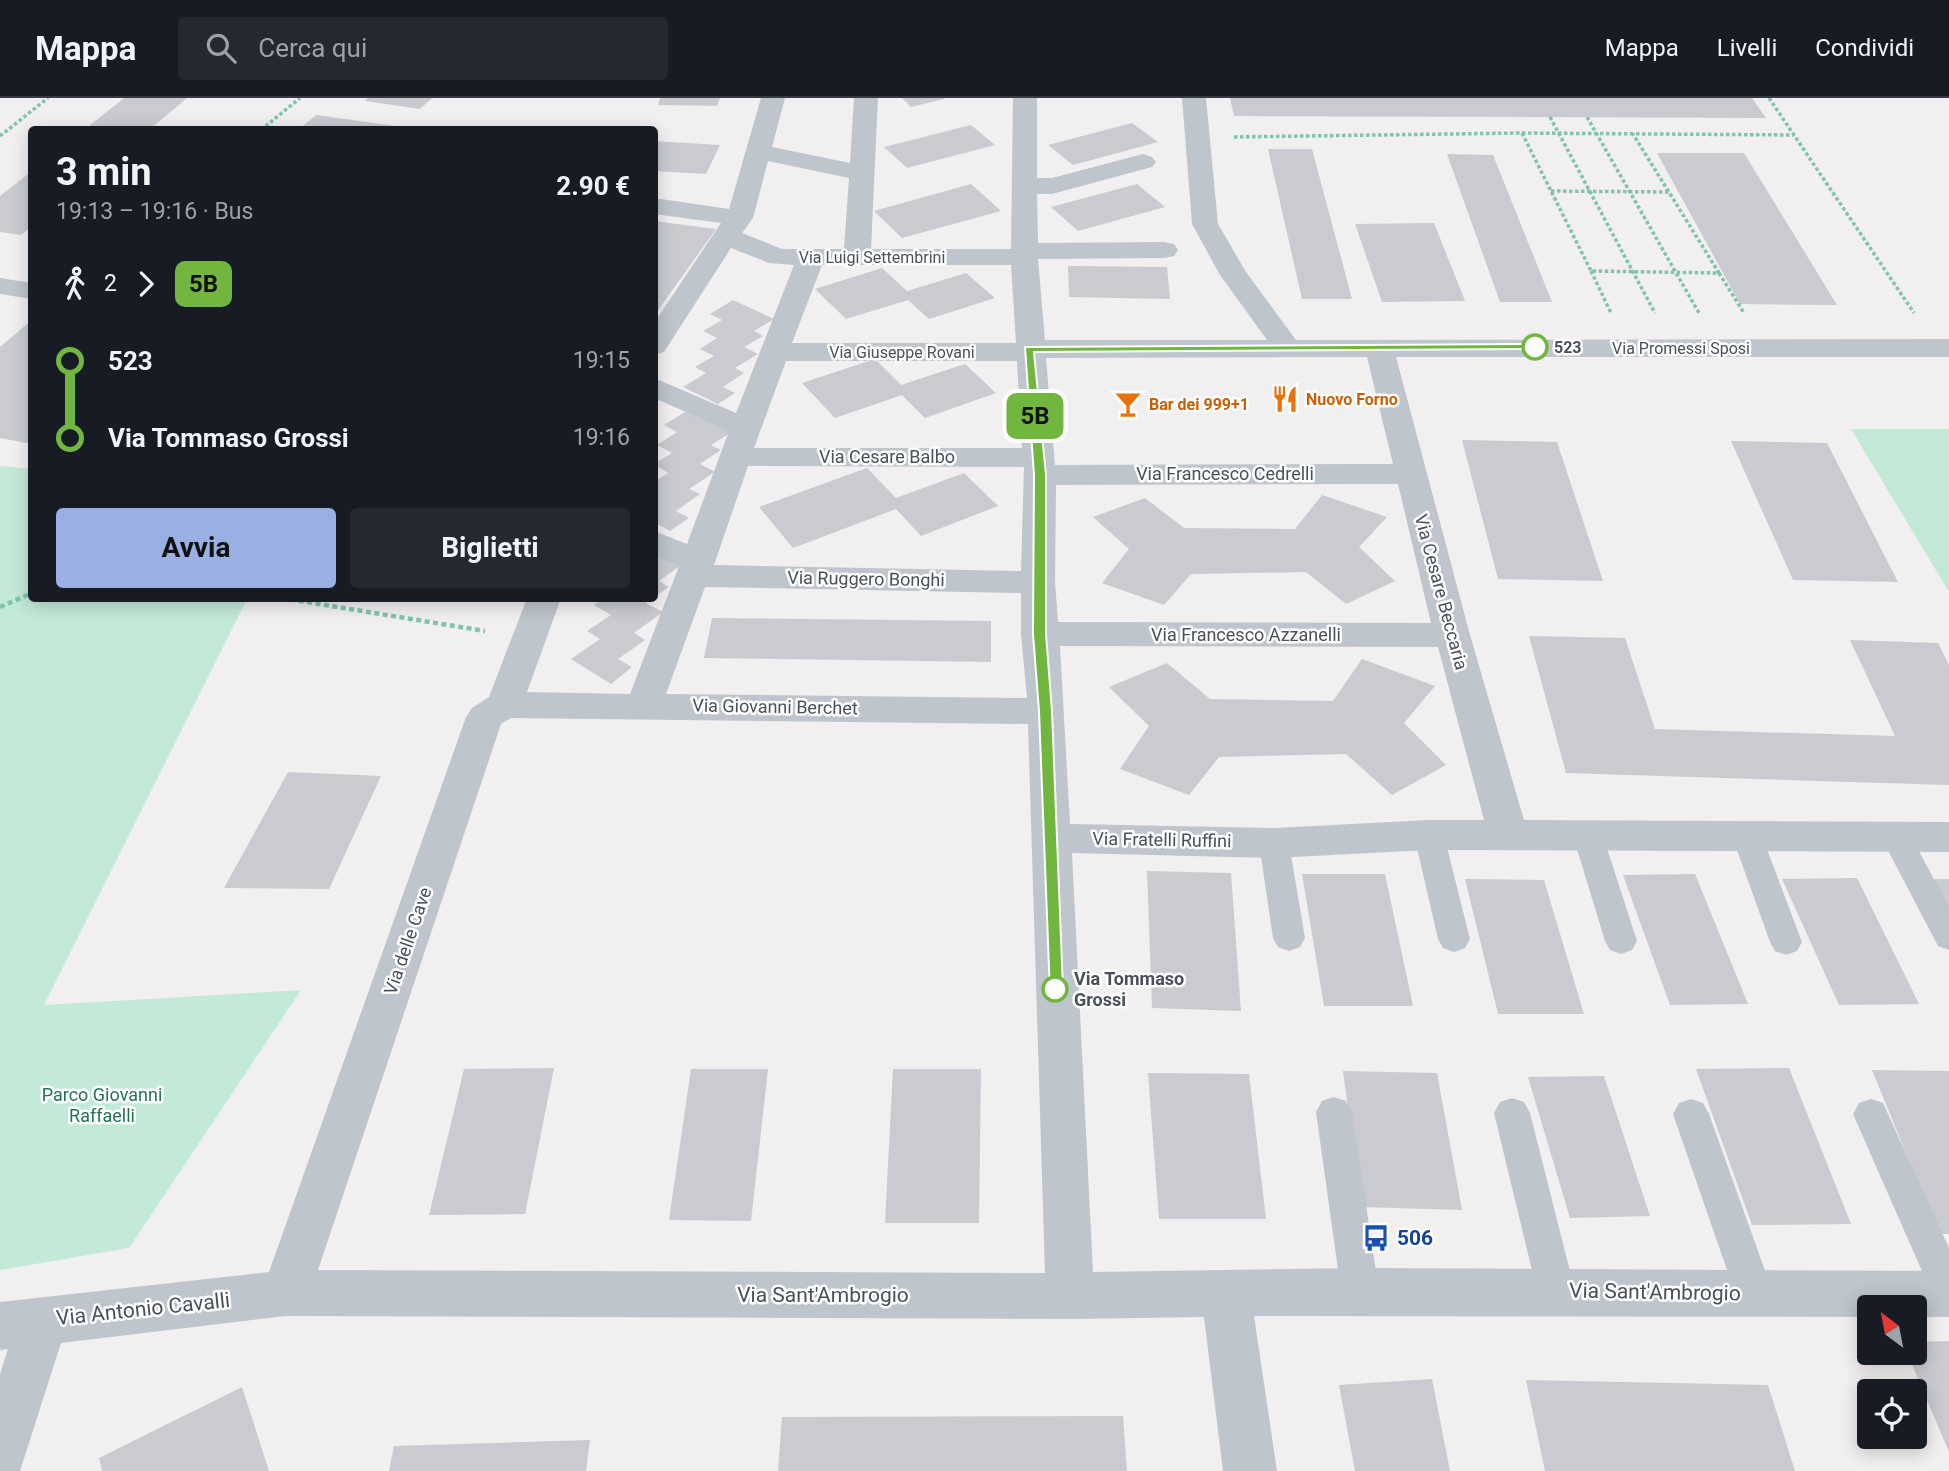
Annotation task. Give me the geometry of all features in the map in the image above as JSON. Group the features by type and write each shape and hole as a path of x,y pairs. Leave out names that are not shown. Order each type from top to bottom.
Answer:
{"street":[{"path":"658,340 732,227 773,98"},
{"path":"857,258 866,98"},
{"path":"1025,98 1024,254 1039,466 1039,634 1046,711 1070,1296"},
{"path":"1194,98 1205,223 1234,275 1265,314 1286,347"},
{"path":"758,151 860,173"},
{"path":"1024,186 1052,186 1143,162"},
{"path":"658,207 732,227"},
{"name":"Via Luigi Settembrini","path":"732,227 779,257 1024,254"},
{"path":"1024,254 1164,250"},
{"path":"644,705 696,569 773,352 811,258"},
{"path":"0,286 28,290"},
{"name":"Via Promessi Sposi","path":"1030,350 1286,347 1949,348"},
{"name":"Via Cesare Beccaria","path":"1379,347 1409,474 1508,835"},
{"name":"Via Giuseppe Rovani","path":"773,352 1030,350"},
{"path":"658,389 731,422 746,425"},
{"name":"Via Cesare Balbo","path":"735,457 1039,466"},
{"name":"Via Francesco Cedrelli","path":"1039,466 1409,474"},
{"path":"658,544 696,569"},
{"name":"Via Ruggero Bonghi","path":"696,569 1038,582"},
{"name":"Via delle Cave","path":"286,1293 485,717 504,705 543,602"},
{"name":"Via Francesco Azzanelli","path":"1039,634 1452,635"},
{"name":"Via Giovanni Berchet","path":"504,705 1046,711"},
{"name":"Via Fratelli Ruffini","path":"1050,838 1274,842 1429,835 1949,837"},
{"name":"Via Sant'Ambrogio","path":"286,1293 1070,1296 1360,1291 1949,1292"},
{"name":"Via Antonio Cavalli","path":"21,1323 286,1293"},
{"path":"1226,1294 1250,1471"},
{"path":"0,1455 21,1323"}],"lane":[{"path":"1429,835 1454,939"},
{"path":"1588,836 1621,941"},
{"path":"1747,836 1786,942"},
{"path":"1896,837 1949,937"},
{"path":"1274,842 1289,938"},
{"path":"1334,1112 1360,1291"},
{"name":"Via Sant'Ambrogio","path":"1512,1112 1556,1291"},
{"name":"Via Sant'Ambrogio","path":"1691,1114 1754,1293"},
{"name":"Via Sant'Ambrogio","path":"1871,1114 1949,1292"}],"path":[{"path":"0,136 48,98"},
{"path":"266,126 300,98"},
{"path":"1769,98 1915,314"},
{"path":"1550,117 1656,313"},
{"path":"1587,117 1700,313"},
{"path":"1199,137 1522,133 1794,135"},
{"path":"1522,133 1611,313"},
{"path":"1633,134 1744,313"},
{"path":"1551,191 1669,192"},
{"path":"1591,271 1719,273"},
{"path":"0,607 28,595"},
{"path":"306,602 529,639"}],"green space":[{"path":"1851,429 1949,429 1949,592"},
{"name":"Parco Giovanni Raffaelli","path":"0,466 28,469 28,602 246,602 44,1005 301,990 129,1248 0,1270"}],"building":[{"path":"124,98 187,98 154,126 89,126"},
{"path":"368,98 432,98 420,109 365,101"},
{"path":"660,98 720,98 717,106 658,105"},
{"path":"902,98 944,98 944,99 911,107"},
{"path":"1230,98 1752,98 1766,118 1234,116"},
{"path":"316,115 396,126 303,126"},
{"path":"1132,123 1158,142 1073,165 1048,145"},
{"path":"971,125 995,145 907,168 884,147"},
{"path":"658,141 720,145 706,174 658,171"},
{"path":"1268,149 1312,149 1352,299 1302,299"},
{"path":"1657,153 1744,153 1837,305 1740,304"},
{"path":"1447,154 1493,155 1552,302 1500,302"},
{"path":"28,174 28,229 21,235 0,232 0,196"},
{"path":"971,184 1001,211 902,238 874,211"},
{"path":"1137,184 1165,207 1078,231 1051,207"},
{"path":"658,222 716,229 658,310"},
{"path":"1434,223 1465,301 1382,302 1355,224"},
{"path":"1068,266 1167,267 1170,299 1069,297"},
{"path":"882,268 907,291 966,273 995,298 929,319 908,300 846,319 815,289"},
{"path":"733,300 774,319 754,331 763,336 744,347 758,354 735,368 744,373 723,387 735,393 718,404 683,387 706,373 695,367 714,356 700,349 717,338 703,331 722,320 710,314"},
{"path":"28,324 28,443 0,438 0,347"},
{"path":"875,359 901,385 965,364 996,393 925,418 902,395 835,418 802,383"},
{"path":"690,409 734,431 711,445 721,450 700,464 715,472 689,489 700,494 676,511 689,518 670,531 658,524 658,479 668,473 658,467 658,462 672,453 658,444 677,432 664,425"},
{"path":"1462,440 1557,442 1603,581 1498,579"},
{"path":"1731,441 1827,443 1898,582 1793,580"},
{"path":"867,468 896,498 964,473 998,506 921,536 896,509 793,548 759,507"},
{"path":"1322,495 1387,517 1359,547 1395,581 1346,604 1306,572 1191,574 1164,605 1102,583 1129,549 1093,517 1145,498 1184,528 1295,529"},
{"path":"658,549 684,563 659,581 669,587 658,594"},
{"path":"598,602 647,602 663,612 634,633 645,640 618,659 632,667 611,684 571,659 600,639 587,631 611,615 594,605"},
{"path":"712,618 991,621 991,662 704,658"},
{"path":"1529,636 1625,638 1655,729 1895,736 1850,640 1938,643 1949,665 1949,785 1566,773"},
{"path":"1362,659 1435,686 1404,723 1446,765 1392,795 1346,754 1219,757 1189,795 1120,769 1149,726 1109,687 1167,663 1210,699 1333,701"},
{"path":"288,772 381,776 329,889 224,888"},
{"path":"1147,871 1231,873 1241,1011 1152,1008"},
{"path":"1302,874 1385,874 1413,1006 1324,1006"},
{"path":"1695,874 1748,1004 1670,1005 1623,875"},
{"path":"1857,878 1919,1004 1839,1005 1782,879"},
{"path":"1465,879 1544,880 1584,1014 1498,1014"},
{"path":"1930,879 1949,879 1949,916"},
{"path":"554,1068 525,1214 429,1215 464,1069"},
{"path":"1789,1068 1851,1224 1752,1225 1696,1069"},
{"path":"691,1069 768,1069 751,1221 669,1220"},
{"path":"893,1069 981,1069 979,1223 885,1223"},
{"path":"1872,1070 1949,1071 1949,1234 1939,1234"},
{"path":"1343,1071 1437,1073 1462,1210 1361,1207"},
{"path":"1148,1073 1249,1074 1266,1219 1159,1219"},
{"path":"1604,1076 1650,1216 1570,1218 1528,1077"},
{"path":"1949,1341 1949,1452 1927,1400 1927,1379 1918,1379 1912,1365 1927,1365 1927,1342"},
{"path":"1432,1379 1450,1471 1355,1471 1339,1385"},
{"path":"1526,1380 1768,1385 1795,1471 1545,1471"},
{"path":"242,1387 269,1471 102,1471 99,1458"},
{"path":"1123,1416 1127,1471 778,1471 782,1417"},
{"path":"590,1440 586,1471 389,1471 394,1446"}],"bus line":[{"name":"5B","path":"1055,989 1046,711 1039,634 1040,475 1029,349 1535,347"}],"place":[{"name":"523","path":"1535,347"},
{"name":"Nuovo Forno","path":"1285,399"},
{"name":"Bar dei 999+1","path":"1128,404"},
{"name":"Via Tommaso Grossi","path":"1055,989"},
{"name":"506","path":"1376,1238"}]}
